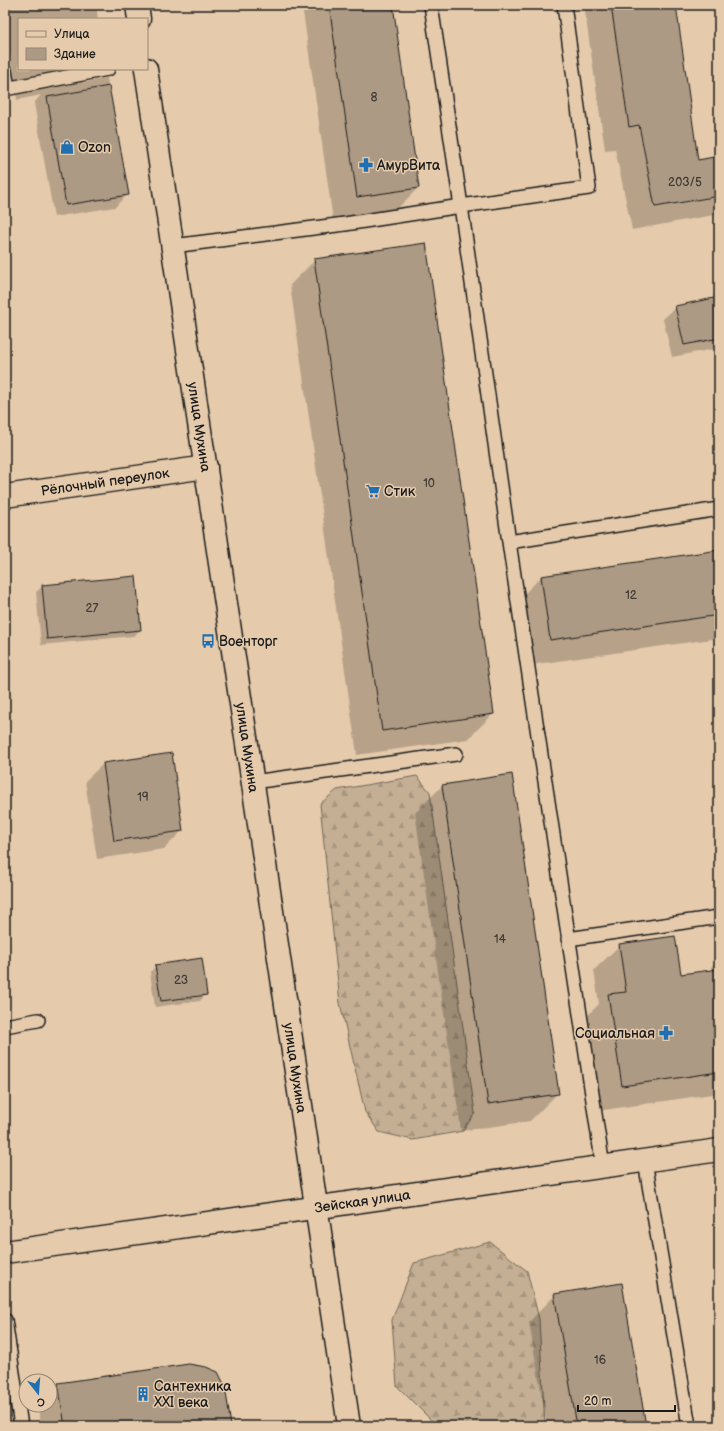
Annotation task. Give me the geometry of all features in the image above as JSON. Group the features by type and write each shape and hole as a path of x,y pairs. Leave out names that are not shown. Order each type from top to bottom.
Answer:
{"main road":[{"path":"137,5 139,18"},
{"name":"улица Мухина","path":"146,70 349,1426"},
{"name":"Рёлочный переулок","path":"5,496 206,467"},
{"name":"Зейская улица","path":"5,1252 719,1150"}],"lane":[{"path":"431,5 509,542 603,1167"},
{"path":"173,246 346,224 589,188 564,5"},
{"path":"5,71 6,89 103,70"},
{"path":"509,542 719,509"},
{"path":"253,782 456,754"},
{"path":"568,939 719,917"},
{"path":"5,1026 38,1020"},
{"path":"645,1161 689,1426"},
{"path":"5,1320 21,1426"}],"green space":[{"path":"417,776 430,792 475,1113 463,1131 413,1140 379,1132 365,1112 340,1003 320,804 337,790"},
{"path":"490,1242 527,1271 539,1319 545,1426 437,1426 397,1386 392,1320 414,1263"}],"building":[{"path":"329,5 393,5 419,188 357,197"},
{"path":"611,5 676,5 698,160 719,156 719,196 655,207 639,125 629,127"},
{"path":"109,86 129,195 66,205 47,97"},
{"path":"426,243 494,714 382,731 314,259"},
{"path":"719,297 719,338 684,345 675,306"},
{"path":"719,550 719,615 550,640 541,576"},
{"path":"136,576 141,630 47,639 42,585"},
{"path":"172,753 183,831 114,841 103,763"},
{"path":"512,774 559,1094 488,1104 442,785"},
{"name":"Социальная","path":"675,936 681,974 719,969 719,1072 622,1086 608,994 626,992 619,944"},
{"path":"202,958 207,995 161,1001 155,965"},
{"path":"622,1283 646,1426 577,1426 554,1294"},
{"name":"Сантехника XXI века","path":"189,1364 206,1367 218,1372 225,1386 231,1426 65,1426 58,1383"}],"place":[{"name":"Ozon","path":"67,147"},
{"name":"АмурВита","path":"366,165"},
{"name":"Стик","path":"373,491"},
{"name":"Военторг","path":"208,641"},
{"name":"Социальная","path":"666,1033"},
{"name":"Сантехника XXI века","path":"143,1394"}]}
